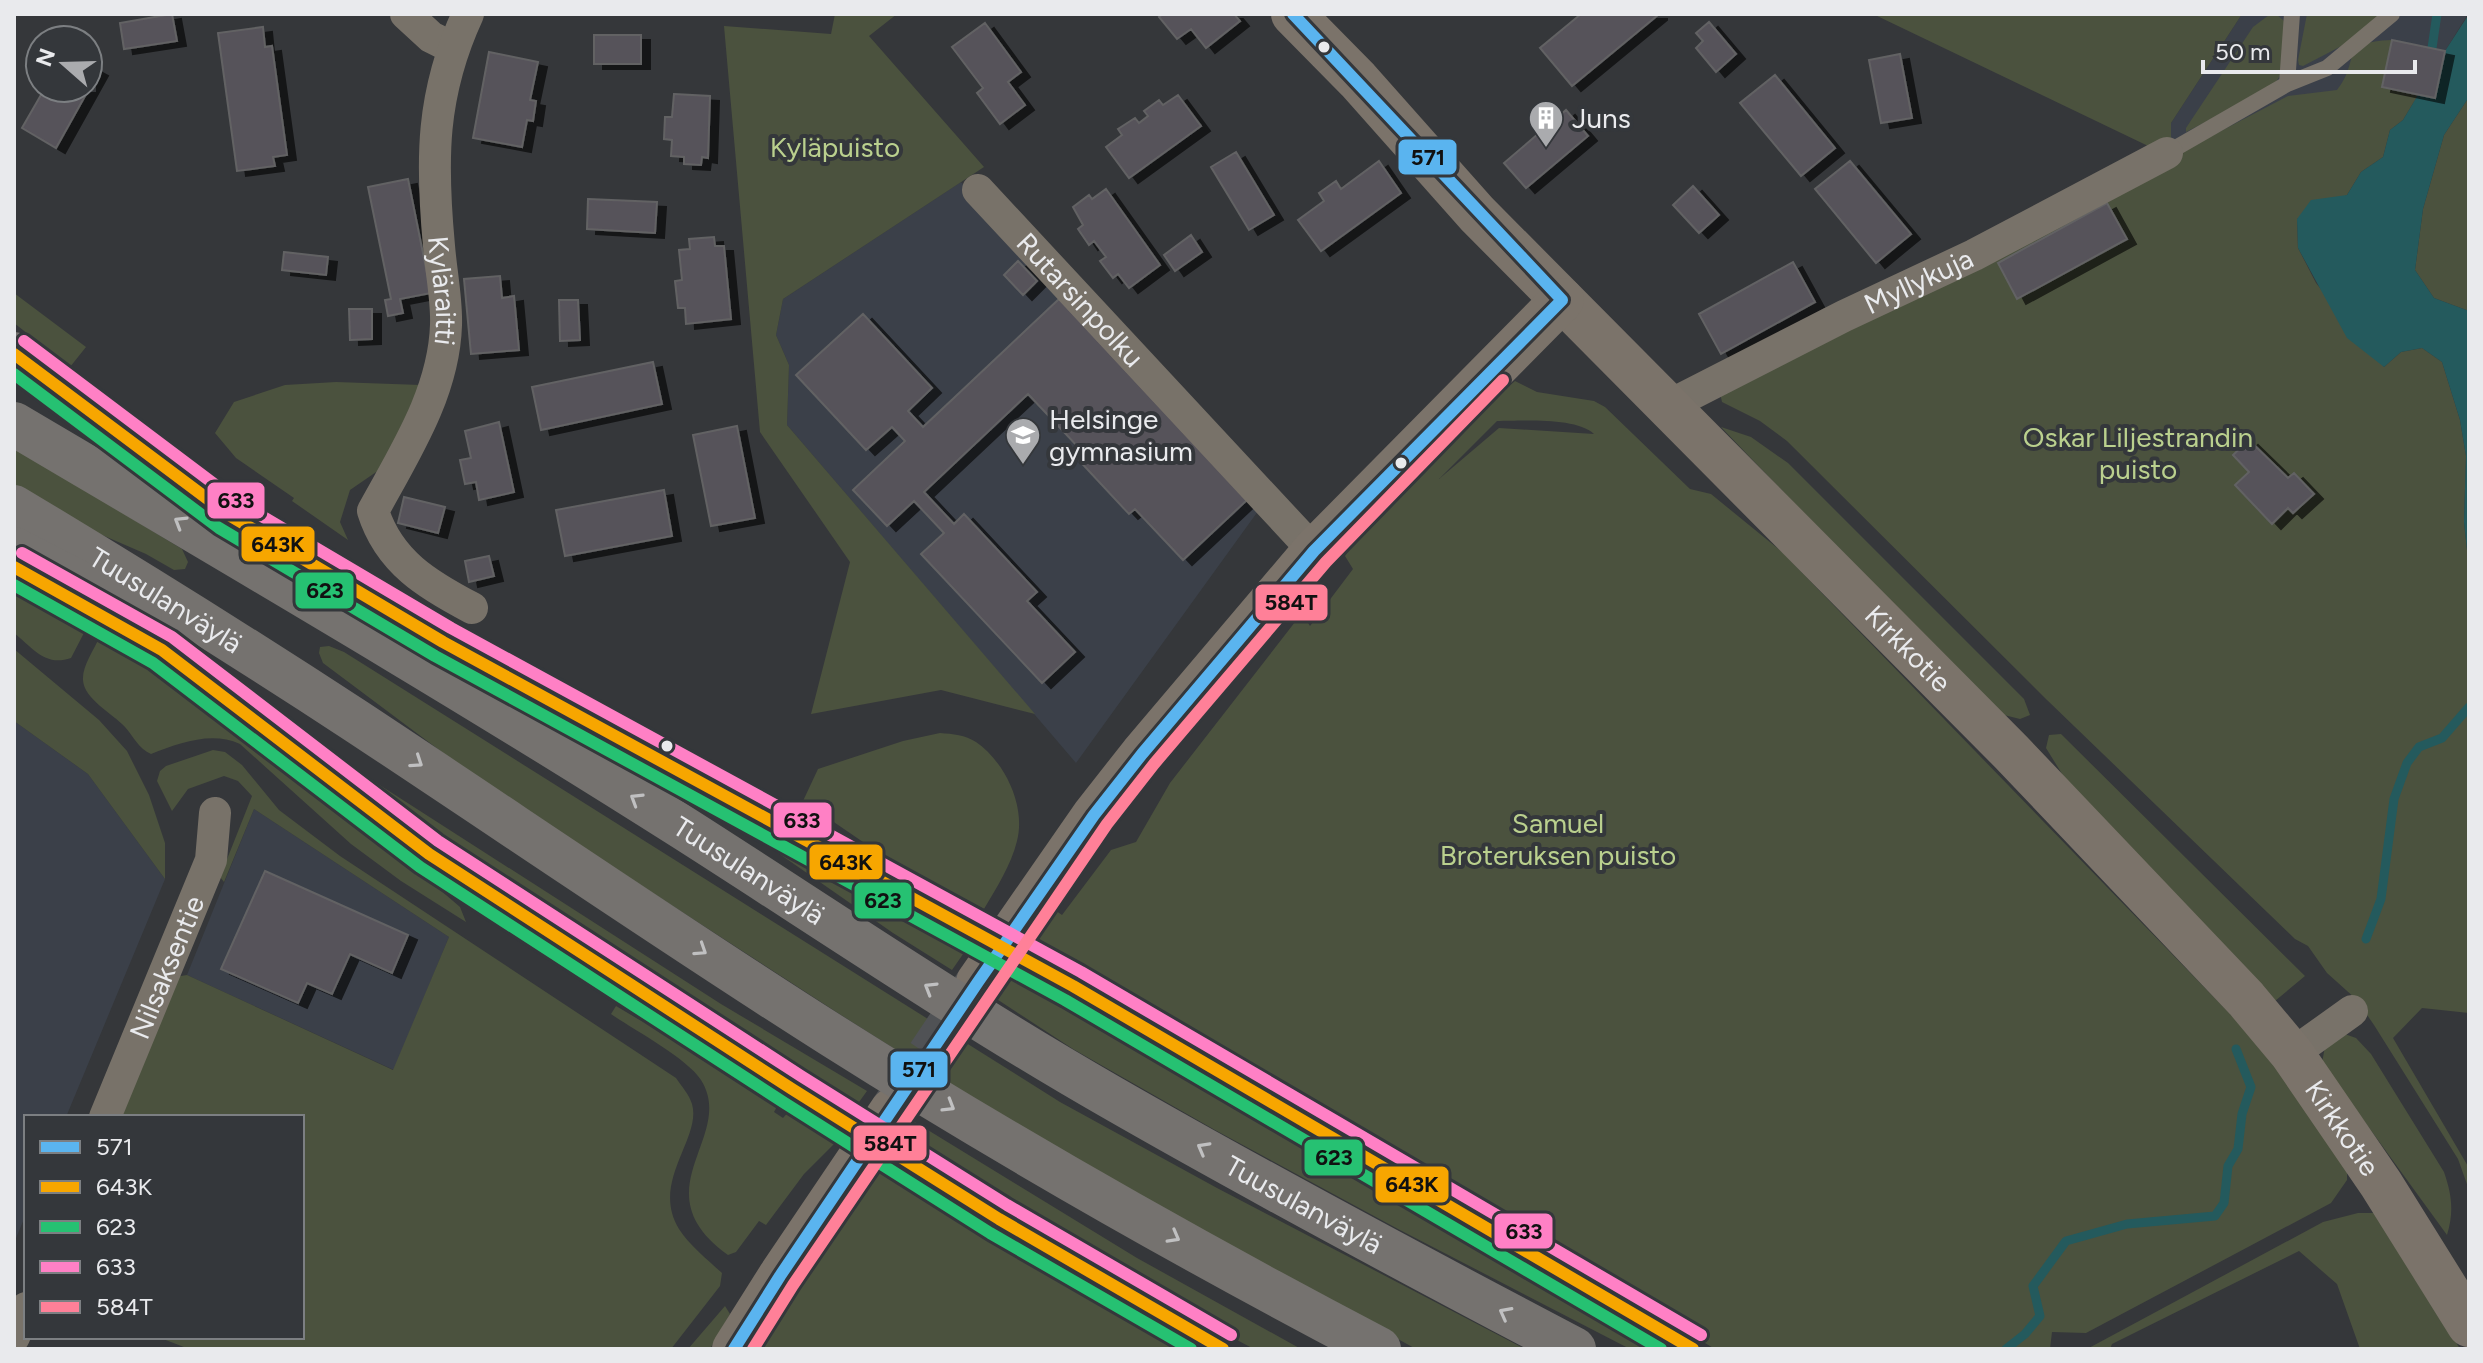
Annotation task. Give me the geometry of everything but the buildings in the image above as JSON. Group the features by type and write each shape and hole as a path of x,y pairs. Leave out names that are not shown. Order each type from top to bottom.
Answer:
{"highway":[{"path":"14,354 229,515 392,647"},
{"path":"14,389 229,515"},
{"name":"Tuusulanväylä","path":"14,424 392,647 685,829 889,963 1107,1095 1329,1220 1574,1349"},
{"name":"Tuusulanväylä","path":"14,507 174,604 352,719 834,1037 1053,1169 1285,1300 1379,1349"},
{"path":"14,549 352,719"}],"street":[{"path":"406,14 431,37 453,48"},
{"name":"Kyläraitti","path":"468,14 453,48 437,110 433,163 446,326 439,369 418,429 373,511 378,527 398,557 430,587 472,608"},
{"name":"Kirkkotie","path":"1293,14 1358,80 1477,214 2011,752 2246,999 2292,1054 2381,1184 2469,1325"},
{"name":"Myllykuja","path":"1668,406 1844,316 1974,255 2167,153"},
{"name":"Rutarsinpolku","path":"978,190 1314,551"},
{"path":"978,982 1094,815 1314,551 1562,300"},
{"name":"Nilsaksentie","path":"106,1115 211,860 215,813"},
{"path":"2292,1054 2352,1011"},
{"path":"734,1349 892,1110"},
{"path":"14,1337 24,1313"}],"lane":[{"path":"2287,84 2292,14"},
{"path":"2167,153 2287,84 2327,68 2392,14"},
{"path":"229,515 443,642 1073,986 1693,1349"},
{"path":"14,567 162,650 429,854 792,1089 999,1219 1223,1349"}],"shaded area":[{"path":"2242,14 2468,14 2445,51 2435,98 2170,157 2171,123"},
{"name":"Helsinge gymnasium","path":"961,182 1261,507 1076,763 787,425 789,365 776,335 783,299"},
{"path":"14,721 88,774 165,879 67,1115 24,1115 24,1219 14,1243"},
{"path":"254,809 449,937 394,1070 187,975"}],"green space":[{"name":"Kyläpuisto","path":"835,14 897,14 869,36 984,167 783,299 776,335 789,365 787,425 1035,714 941,690 811,714 850,562 760,432 724,26 831,34"},
{"name":"Oskar Liljestrandin puisto","path":"1873,14 2242,14 2171,123 2171,157 2288,96 2337,90 2357,49 2392,40 2382,87 2418,95 2403,120 2390,130 2383,157 2361,172 2347,195 2297,219 2298,248 2316,283 2384,367 2401,352 2422,348 2442,362 2460,420 2466,456 2464,522 2469,569 2469,1013 2422,1008 2393,1038 2469,1168 2469,1204 2468,1187 2458,1159 2356,999 2327,973 2308,946 2295,939 2047,700 1787,441 1760,421 1722,402 1720,393 2169,156"},
{"path":"2276,14 2289,25 2283,71 2272,88 2186,132 2253,27 2269,15"},
{"path":"2307,14 2384,14 2353,40 2303,66 2299,65 2298,60"},
{"path":"2469,97 2469,311 2434,298 2415,270 2423,209 2444,135"},
{"path":"14,293 86,347 70,367 14,323"},
{"name":"Samuel Broteruksen puisto","path":"1515,381 1537,392 1594,401 1605,407 1690,489 1711,494 1782,552 2270,1055 2347,1161 2347,1180 2331,1203 2086,1333 2052,1332 2050,1349 1715,1349 1031,938 1052,908 1062,915 1111,850 1136,842 1170,783 1302,613 1310,626 1353,569 1345,556 1360,533","holes":["1497,421 1562,422 1594,434 1499,428 1439,479"]},
{"path":"336,382 421,385 382,468 350,490 340,522 348,540 236,458 215,433 234,402 285,385"},
{"path":"1721,427 1751,437 1788,463 2024,699 2030,715 2020,719 2004,715 1941,656"},
{"path":"14,447 182,549 188,562 185,569 174,570 146,554 79,525 14,485"},
{"path":"14,588 85,631 71,658 47,658 14,633"},
{"path":"99,638 240,732 329,799 460,907 466,922 401,881 351,844 240,744 207,739 151,754 143,749 125,727 93,700 85,687 84,669"},
{"path":"329,646 344,652 1060,1102 1525,1349 1416,1349 1040,1141 486,785 323,663 320,647"},
{"path":"14,649 99,720 127,751 149,795 165,843 165,879 88,774 14,721"},
{"path":"283,723 721,1004 867,1091 854,1109 431,843 284,731"},
{"path":"940,733 954,734 976,742 996,761 1016,800 1017,841 984,909 885,857 803,801 818,769 903,741"},
{"path":"2061,734 2305,976 2275,1001 2067,782 2046,748 2049,735"},
{"path":"213,750 225,752 242,765 279,810 340,856 676,1078 691,1100 693,1117 673,1178 670,1194 672,1212 683,1235 722,1273 720,1286 671,1349 189,1349 163,1339 304,1339 304,1115 121,1115 175,977 187,975 393,1070 449,937 254,809 224,882 220,877 252,796 238,781 224,776 188,789 172,811 157,781 160,771 166,766"},
{"path":"722,811 968,947 952,970 893,933 722,814"},
{"path":"1004,967 1336,1151 1661,1349 1630,1349 1398,1229 1073,1049 986,992"},
{"path":"616,1006 692,1044 780,1101 774,1112 783,1118 790,1110 838,1140 804,1174 766,1225 759,1221 736,1252 728,1255 702,1231 691,1208 689,1186 708,1122 709,1101 701,1080 672,1054 611,1014"},
{"path":"2342,1033 2356,1038 2371,1054 2444,1172 2451,1204 2447,1235 2322,1063 2326,1041"},
{"path":"905,1116 1137,1258 1301,1349 1254,1349 1184,1312 894,1132"},
{"path":"876,1169 1200,1349 752,1349"},
{"path":"2358,1213 2375,1213 2387,1223 2460,1349 2360,1349 2337,1284 2299,1251 2112,1344 2110,1349 2087,1349 2323,1222"},
{"path":"725,1306 730,1314 710,1349 688,1349"}],"water":[{"path":"2469,14 2469,97 2444,135 2423,209 2415,270 2434,298 2469,311 2469,569 2464,522 2466,456 2460,420 2442,362 2422,348 2401,352 2384,367 2347,338 2298,248 2297,219 2311,200 2347,195 2361,172 2383,157 2390,130 2403,120 2418,95 2435,98 2445,51"}],"waterway":[{"path":"2432,48 2437,14"},
{"path":"2366,939 2381,899 2394,799 2407,763 2419,747 2442,738 2469,707"},
{"path":"2006,1349 2025,1334 2040,1316 2033,1286 2066,1241 2127,1224 2215,1216 2224,1203 2228,1166 2238,1149 2242,1114 2251,1087 2236,1049"}],"tunnel":[{"path":"892,1110 978,982"}],"transit line":[{"name":"571","path":"1293,14 1562,300"},
{"name":"571","path":"734,1349 978,982 1094,815 1142,754 1314,551 1562,300"},
{"name":"633","path":"24,341 238,502 451,628 1081,972 1701,1335"},
{"name":"643K","path":"14,354 229,515 443,642 1073,986 1693,1349"},
{"name":"623","path":"14,374 219,528 435,656 1065,1000 1661,1349"},
{"name":"584T","path":"753,1349 793,1285 1107,824 1154,764 1326,562 1503,380"},
{"name":"633","path":"22,553 172,637 438,841 801,1076 1007,1205 1231,1335"},
{"name":"643K","path":"14,567 162,650 429,854 792,1089 999,1219 1223,1349"},
{"name":"623","path":"14,585 153,663 420,867 990,1233 1191,1349"}],"place":[{"name":"Juns","path":"1546,149"},
{"name":"Helsinge gymnasium","path":"1023,466"}]}
